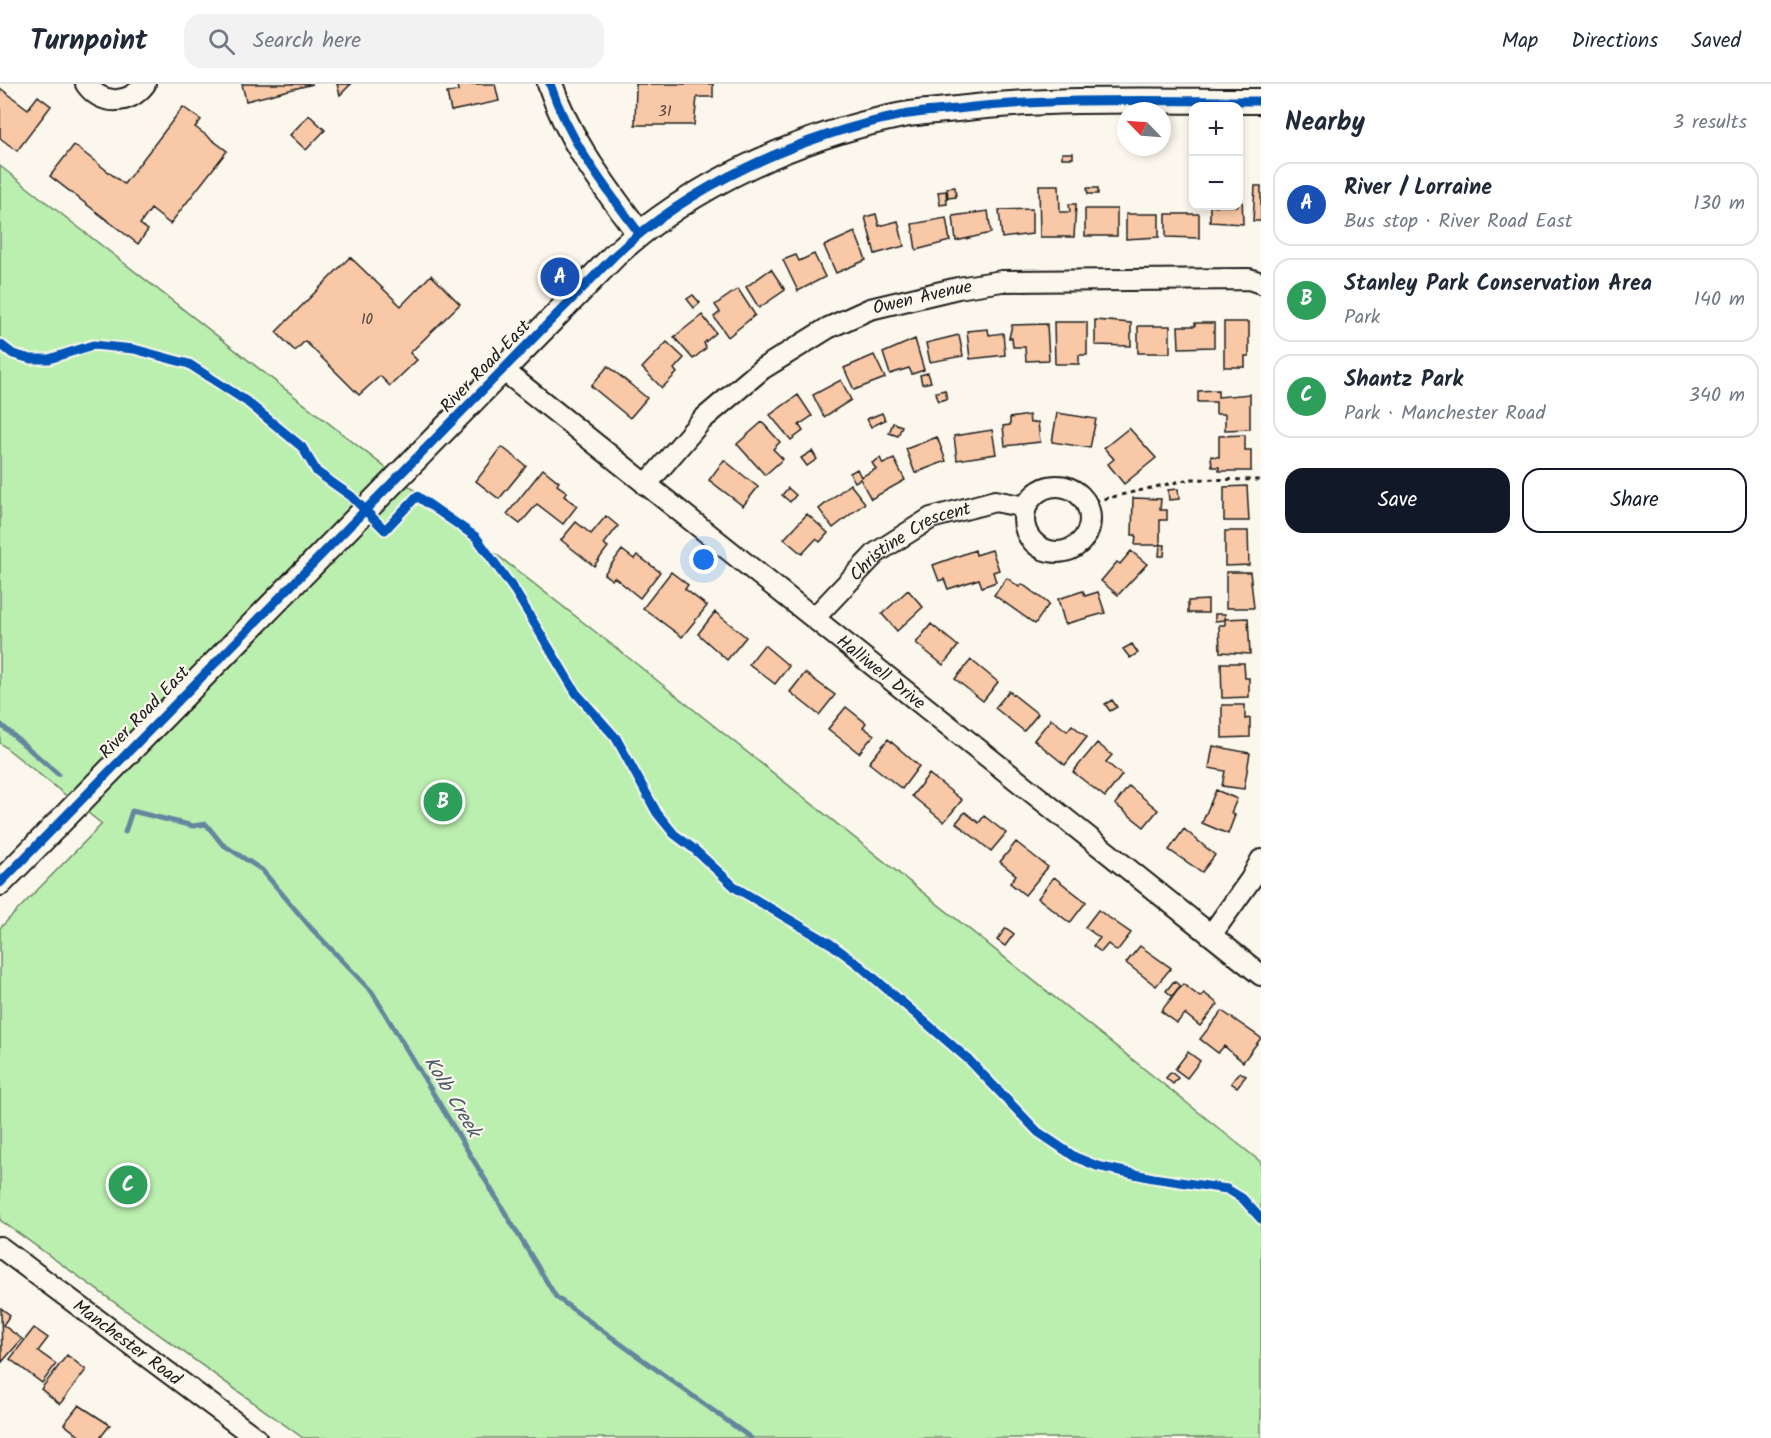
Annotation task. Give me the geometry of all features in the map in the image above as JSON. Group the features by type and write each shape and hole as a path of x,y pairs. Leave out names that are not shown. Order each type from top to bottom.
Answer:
{"street":[{"path":"86,84 98,96 109,100 128,99 145,84"},
{"path":"550,84 559,110 579,151 639,233"},
{"name":"River Road East","path":"0,883 639,233 729,178 775,156 832,135 898,116 1015,102 1261,100"},
{"name":"Owen Avenue","path":"646,485 702,420 762,369 828,328 870,309 958,288 1002,281 1249,279 1261,283"},
{"name":"Halliwell Drive","path":"503,370 1261,975"},
{"path":"1054,486 1066,487 1079,494 1086,503 1090,516 1084,537 1077,546 1064,552 1052,552 1037,546 1029,538 1023,518 1025,507 1040,490 1054,486"},
{"name":"Christine Crescent","path":"815,617 876,552 931,518 994,501 1025,507"},
{"path":"1211,935 1251,879 1261,860"},
{"name":"Manchester Road","path":"0,1247 256,1438"}],"path":[{"path":"1086,503 1190,479 1261,480"}],"green space":[{"path":"0,166 634,662 1261,1162 1261,1438 303,1438 0,1220 0,928 102,824 0,743"}],"building":[{"path":"242,84 313,84 246,101"},
{"path":"337,84 351,84 340,95"},
{"path":"457,84 495,84 499,101 451,111 447,93 458,91"},
{"path":"636,84 713,84 713,97 697,97 694,125 635,125"},
{"path":"0,88 28,109 38,96 51,106 17,151 0,138"},
{"path":"183,107 201,120 195,127 227,151 170,224 151,209 140,224 148,230 138,244 50,176 74,145 124,184"},
{"path":"309,115 325,130 306,150 290,135"},
{"path":"1062,153 1073,153 1073,158 1062,158"},
{"path":"1039,185 1059,185 1060,212 1070,212 1069,204 1076,204 1074,237 1040,237"},
{"path":"1255,186 1261,186 1261,221 1253,221"},
{"path":"955,187 956,197 948,198 947,188"},
{"path":"1087,188 1098,188 1098,194 1088,194"},
{"path":"946,191 947,204 940,205 938,192"},
{"path":"1032,209 1032,234 1002,238 999,210"},
{"path":"1085,209 1117,209 1117,236 1085,236"},
{"path":"1210,210 1242,210 1243,224 1210,222"},
{"path":"988,211 991,233 956,241 953,216"},
{"path":"876,214 879,226 898,221 904,246 875,254 865,217"},
{"path":"1126,214 1159,214 1159,237 1126,239"},
{"path":"1166,214 1199,214 1199,238 1166,237"},
{"path":"946,218 950,241 916,250 912,224"},
{"path":"855,232 866,260 836,273 824,246"},
{"path":"814,254 825,277 798,291 783,260 796,255 799,261"},
{"path":"350,257 401,306 431,275 460,304 410,353 417,360 390,386 380,376 359,395 305,341 295,351 276,332"},
{"path":"771,269 785,290 759,308 746,287"},
{"path":"738,289 755,315 728,337 714,317 720,312 715,305"},
{"path":"693,295 700,303 694,308 687,299"},
{"path":"702,315 716,333 704,343 706,348 693,359 674,337"},
{"path":"1095,320 1131,323 1131,346 1095,345"},
{"path":"1054,322 1087,322 1087,355 1079,355 1079,364 1055,364"},
{"path":"1224,322 1249,322 1249,356 1245,356 1245,367 1224,367"},
{"path":"1195,323 1214,323 1214,347 1179,348 1178,326 1195,326"},
{"path":"1047,324 1049,360 1026,361 1025,347 1013,347 1012,338 1009,338 1012,325"},
{"path":"1138,326 1170,326 1170,353 1138,353"},
{"path":"988,329 989,335 1003,333 1005,355 970,359 967,331"},
{"path":"959,335 963,356 930,362 926,343"},
{"path":"915,339 924,370 912,374 909,368 890,374 883,353"},
{"path":"667,342 684,358 674,369 677,373 662,388 642,368"},
{"path":"874,355 885,378 854,390 844,368"},
{"path":"608,366 647,398 630,418 591,386"},
{"path":"928,373 931,382 922,384 920,375"},
{"path":"841,380 851,400 824,417 813,395"},
{"path":"945,390 947,399 938,401 936,392"},
{"path":"1218,390 1218,397 1250,394 1250,429 1225,430 1225,414 1216,414 1216,402 1198,402 1198,391"},
{"path":"798,395 812,416 799,425 803,431 791,440 770,415"},
{"path":"882,413 885,420 871,427 867,419"},
{"path":"1057,413 1096,419 1090,448 1052,442"},
{"path":"1029,415 1030,423 1038,422 1040,442 1005,446 1003,426 1010,425 1010,418"},
{"path":"762,422 780,442 773,449 783,459 765,475 737,444"},
{"path":"893,423 902,426 898,436 889,433"},
{"path":"1129,428 1156,458 1124,484 1108,464 1114,459 1104,448"},
{"path":"992,430 996,454 957,460 954,436"},
{"path":"1245,435 1245,450 1251,450 1251,471 1219,471 1219,467 1212,467 1211,456 1219,457 1219,436"},
{"path":"937,437 946,461 915,473 906,449"},
{"path":"502,447 526,466 499,499 476,481"},
{"path":"812,451 817,459 807,466 801,458"},
{"path":"880,458 883,464 894,459 905,480 871,499 860,479 855,482 850,473 857,469 861,477 876,469 872,463"},
{"path":"724,460 758,487 743,506 709,480"},
{"path":"543,469 559,482 557,485 567,492 564,496 577,506 563,524 537,504 520,524 507,514"},
{"path":"850,484 865,503 833,528 819,509"},
{"path":"1247,486 1249,521 1224,521 1224,487"},
{"path":"788,488 796,495 790,502 782,495"},
{"path":"1178,489 1179,499 1169,500 1168,490"},
{"path":"1133,498 1161,499 1160,510 1167,510 1167,520 1160,520 1160,545 1135,545 1136,535 1132,535"},
{"path":"807,514 828,533 820,542 816,539 802,554 784,539"},
{"path":"606,516 618,526 604,544 608,547 594,566 561,540 576,522 591,534"},
{"path":"1225,531 1248,531 1249,565 1225,566"},
{"path":"1160,545 1165,545 1164,556 1159,556"},
{"path":"622,550 634,559 637,555 660,572 640,598 614,577 612,580 604,574"},
{"path":"975,550 976,555 992,550 999,570 993,572 996,582 982,587 979,579 948,589 944,579 939,581 933,565"},
{"path":"1131,551 1147,564 1118,595 1101,581 1117,562 1120,564"},
{"path":"671,572 688,585 685,589 707,606 682,637 643,608"},
{"path":"1226,572 1250,572 1254,608 1226,608"},
{"path":"1007,578 1019,587 1022,584 1049,604 1035,624 994,595"},
{"path":"908,590 923,607 897,631 882,614"},
{"path":"1083,591 1085,596 1098,592 1105,613 1065,624 1058,599"},
{"path":"1208,600 1208,613 1188,613 1188,601"},
{"path":"715,612 746,637 727,660 698,634"},
{"path":"1215,614 1225,614 1225,620 1215,621"},
{"path":"1248,618 1250,654 1220,652 1219,625 1225,625 1225,619"},
{"path":"931,624 958,646 943,665 916,643"},
{"path":"1132,644 1138,653 1130,658 1123,649"},
{"path":"764,645 789,666 775,684 749,664"},
{"path":"971,660 998,682 983,701 955,679"},
{"path":"1221,663 1244,663 1245,678 1249,678 1249,697 1222,698"},
{"path":"805,673 835,695 819,715 790,692"},
{"path":"1009,691 1038,714 1024,731 995,708"},
{"path":"1112,700 1117,707 1110,711 1105,704"},
{"path":"1222,705 1245,705 1245,719 1250,718 1250,737 1222,738"},
{"path":"846,707 866,723 863,727 874,735 859,753 828,729"},
{"path":"1051,719 1067,731 1072,725 1087,737 1065,765 1034,740"},
{"path":"888,739 919,766 902,789 869,763"},
{"path":"1097,743 1112,755 1106,762 1122,775 1105,797 1073,772"},
{"path":"1213,746 1250,753 1244,789 1222,786 1225,771 1209,768"},
{"path":"929,774 962,800 944,822 912,796"},
{"path":"1129,786 1158,810 1144,827 1115,804"},
{"path":"1216,790 1237,799 1231,813 1235,815 1228,834 1202,823"},
{"path":"965,812 979,823 984,816 1006,833 991,851 956,823"},
{"path":"1184,829 1215,855 1202,872 1169,850"},
{"path":"1016,842 1048,867 1025,895 1010,883 1016,875 1000,862"},
{"path":"1054,877 1086,902 1070,923 1038,898"},
{"path":"1098,910 1131,933 1117,951 1108,944 1101,952 1093,946 1100,938 1085,927"},
{"path":"1006,928 1014,934 1005,946 997,940"},
{"path":"1140,946 1171,968 1156,986 1126,963"},
{"path":"1174,981 1180,986 1172,996 1166,991"},
{"path":"1183,984 1200,997 1204,993 1218,1004 1200,1026 1185,1014 1177,1023 1161,1011"},
{"path":"1222,1011 1261,1038 1243,1062 1224,1046 1218,1053 1200,1039"},
{"path":"1188,1052 1200,1061 1187,1078 1175,1069"},
{"path":"1171,1072 1178,1078 1173,1084 1166,1078"},
{"path":"1240,1072 1246,1076 1237,1087 1231,1083"},
{"path":"1,1308 10,1315 3,1325 22,1339 2,1362"},
{"path":"34,1328 48,1338 38,1351 56,1364 42,1383 10,1359"},
{"path":"67,1355 86,1370 60,1404 41,1389"},
{"path":"79,1405 110,1425 100,1438 82,1438 64,1424"}],"waterway":[{"name":"Kolb Creek","path":"0,724 58,774"},
{"name":"Kolb Creek","path":"125,832 132,811 193,826 206,824 222,844 262,870 311,928 372,992 556,1297 751,1438"}],"cycle path":[{"path":"550,84 577,144 639,233"},
{"path":"0,883 615,255 677,207 747,167 784,151 860,125 905,115 995,105 1071,101 1261,101"},
{"path":"0,344 13,354 31,359 49,359 93,345 134,349 189,364 246,401 302,447 317,472 351,496 385,530 417,496 476,537 515,591 576,693 616,738 657,813 674,834 694,849 736,888 831,944 859,965 969,1060 1038,1132 1075,1157 1097,1166 1153,1178 1227,1189 1242,1198 1261,1219"}],"place":[{"name":"River / Lorraine","path":"560,277"},
{"name":"Stanley Park Conservation Area","path":"443,802"},
{"name":"Shantz Park","path":"128,1185"}]}
